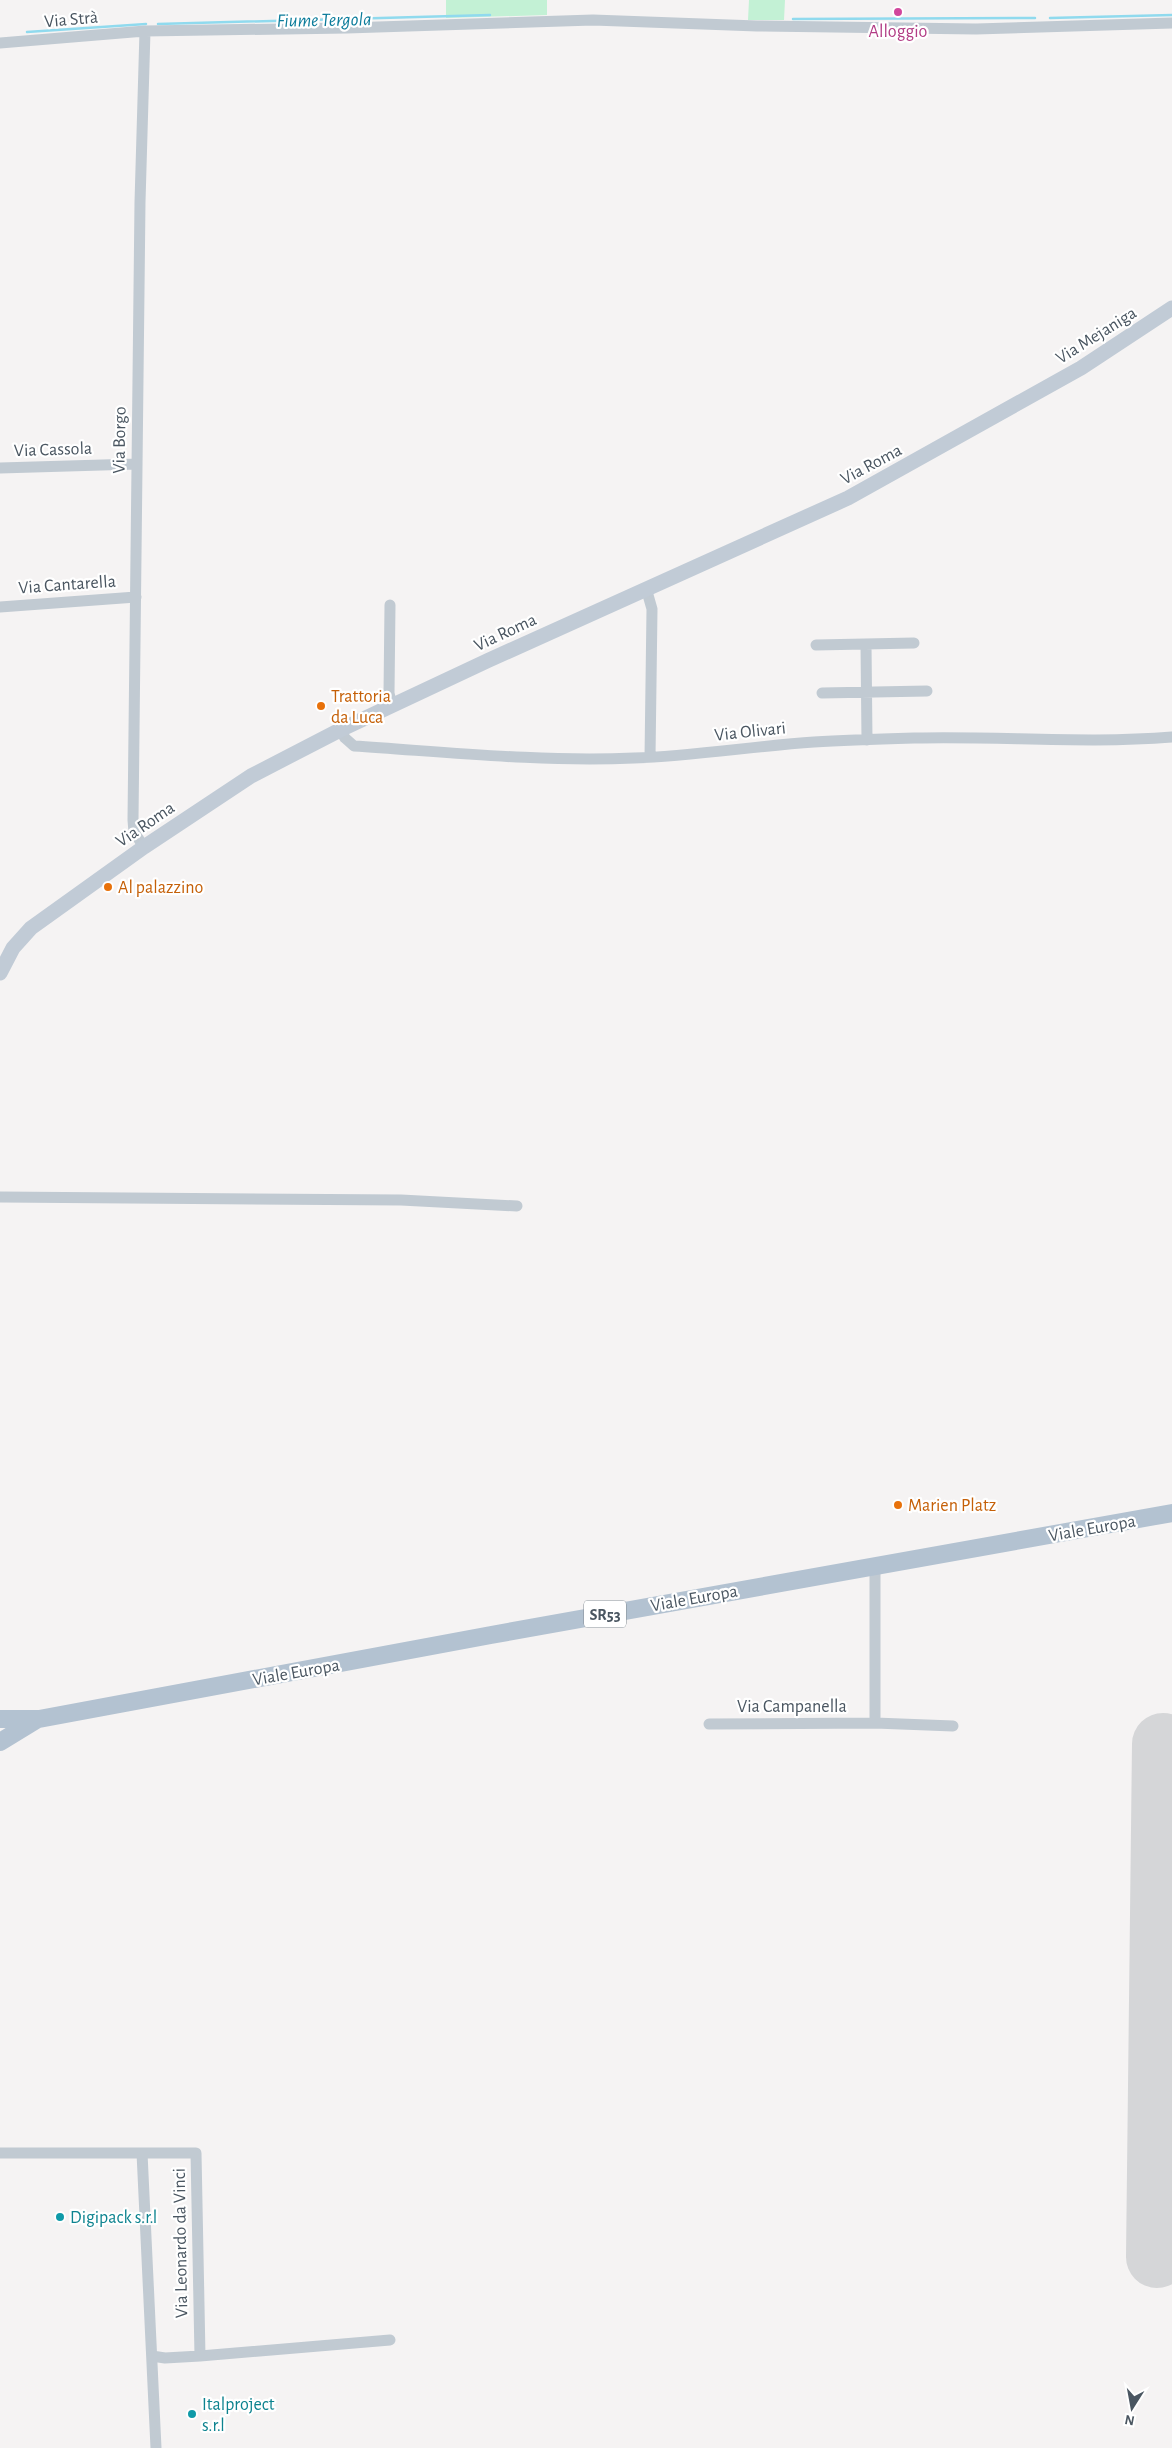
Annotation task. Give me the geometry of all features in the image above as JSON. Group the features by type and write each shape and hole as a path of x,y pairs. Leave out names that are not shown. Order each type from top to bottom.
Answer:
{"main road":[{"name":"Via Mejaniga","path":"1038,392 1081,368 1172,308"},
{"name":"Via Roma","path":"0,973 6,952 31,928 144,847 251,776 340,730 646,588 848,498 1038,392"},
{"name":"Viale Europa","path":"0,1718 39,1719 1172,1513"},
{"name":"Viale Europa","path":"0,1742 20,1728 39,1719"}],"street":[{"name":"Via Strà","path":"0,43 145,31 347,28 592,20 757,26 976,29 1005,26 1172,23"},
{"name":"Via Borgo","path":"144,847 134,832 133,820 136,464 145,31"},
{"name":"Via Cassola","path":"0,468 136,464"},
{"path":"646,588 652,610 650,757"},
{"name":"Via Cantarella","path":"0,607 136,597"},
{"path":"390,605 389,693 392,706"},
{"path":"866,644 867,740"},
{"path":"816,645 914,644"},
{"path":"822,693 927,691"},
{"name":"Via Olivari","path":"340,730 345,738 354,746 511,758 650,757 813,742 918,738 1051,741 1134,740 1172,737"},
{"path":"0,1196 400,1200 517,1206"},
{"path":"875,1566 875,1723"},
{"name":"Via Campanella","path":"709,1724 875,1723 953,1726"},
{"name":"Via Leonardo da Vinci","path":"0,2153 196,2153 200,2356"},
{"name":"Via Leonardo da Vinci","path":"142,2153 156,2448"},
{"path":"152,2356 165,2358 200,2356 390,2340"}],"green space":[{"path":"446,0 547,0 547,15 446,18"},
{"path":"749,0 785,0 784,20 748,20"}],"waterway":[{"name":"Fiume Tergola","path":"158,24 490,15"},
{"name":"Fiume Tergola","path":"1050,18 1172,15"},
{"name":"Fiume Tergola","path":"793,19 1035,18"},
{"name":"Fiume Tergola","path":"27,32 146,24"}],"runway":[{"path":"1157,2257 1163,1744"}],"place":[{"name":"Alloggio","path":"898,12"},
{"name":"Trattoria da Luca","path":"321,706"},
{"name":"Al palazzino","path":"108,887"},
{"name":"Marien Platz","path":"898,1505"},
{"name":"Digipack s.r.l","path":"60,2217"},
{"name":"Italproject s.r.l","path":"192,2414"}]}
